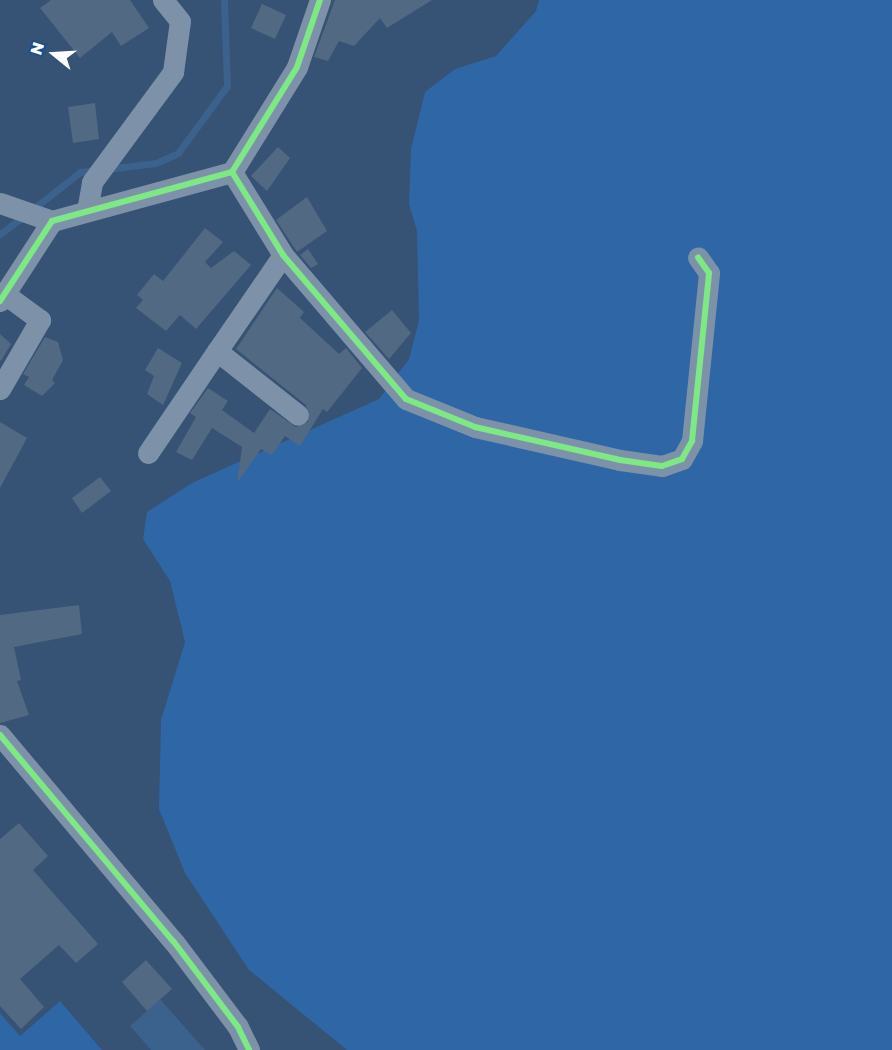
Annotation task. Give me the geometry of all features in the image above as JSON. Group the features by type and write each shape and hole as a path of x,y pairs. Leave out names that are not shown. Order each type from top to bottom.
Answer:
{"street":[{"path":"87,211 92,182 173,72 180,21 163,0"},
{"path":"7,205 45,218 87,211 232,172 297,67 320,0"},
{"path":"232,172 283,255 406,399 475,427 662,466 682,459 692,441 700,395 709,273 698,257"},
{"path":"0,389 40,320 3,298 45,218"},
{"path":"148,453 283,255"},
{"path":"217,351 298,416"},
{"path":"0,735 174,942 238,1027 249,1050"}],"shaded area":[{"path":"539,0 892,0 892,1050 347,1050 249,970 185,873 159,809 161,720 185,642 170,581 143,539 147,512 192,483 379,399 409,359 419,321 417,231 409,204 411,149 425,92 455,69 496,56 536,11"},
{"path":"160,999 205,1050 151,1050 130,1026"},
{"path":"60,1001 102,1050 0,1050 0,1013 20,1036"}],"building":[{"path":"51,0 130,0 149,28 121,46 112,32 80,58 40,8"},
{"path":"335,0 432,0 387,28 380,18 354,46 339,41 328,61 314,57"},
{"path":"262,4 286,15 275,39 251,28"},
{"path":"95,103 99,139 73,143 68,107"},
{"path":"278,147 290,158 267,191 251,176"},
{"path":"307,197 327,231 297,252 276,220"},
{"path":"205,228 223,242 205,262 211,268 234,251 251,265 196,329 180,315 166,331 136,308 143,300 137,295 154,274 163,281"},
{"path":"308,249 318,264 311,268 300,255"},
{"path":"277,288 304,312 300,318 339,354 346,348 362,368 327,412 323,409 300,446 285,436 272,455 261,449 237,483 242,447 212,428 192,460 176,452 196,417 190,413 208,388 228,401 222,410 254,433 270,409 296,427 308,422 306,405 236,349"},
{"path":"392,310 411,333 389,359 365,332"},
{"path":"0,334 11,344 1,361 0,360"},
{"path":"45,337 58,342 63,360 52,380 55,383 42,396 24,385 29,377 23,374"},
{"path":"158,348 182,363 163,405 147,394 154,376 145,370"},
{"path":"0,422 27,438 0,488"},
{"path":"100,477 111,491 82,513 72,498"},
{"path":"79,605 82,634 14,647 21,680 17,681 29,715 0,723 0,615"},
{"path":"19,823 48,856 33,870 98,944 76,963 59,945 20,979 44,1007 21,1029 0,1006 0,839"},
{"path":"146,960 172,989 147,1011 122,982"}],"waterway":[{"path":"107,169 156,163 178,153 227,86 224,0"},
{"path":"33,209 80,172 96,170"},
{"path":"0,234 24,216"}],"cycle path":[{"path":"0,301 52,221 232,172 297,67 320,0"},
{"path":"232,172 283,255 406,399 475,427 620,460 662,466 682,459 692,441 709,273 698,257"},
{"path":"0,735 174,942 238,1027 249,1050"}]}
